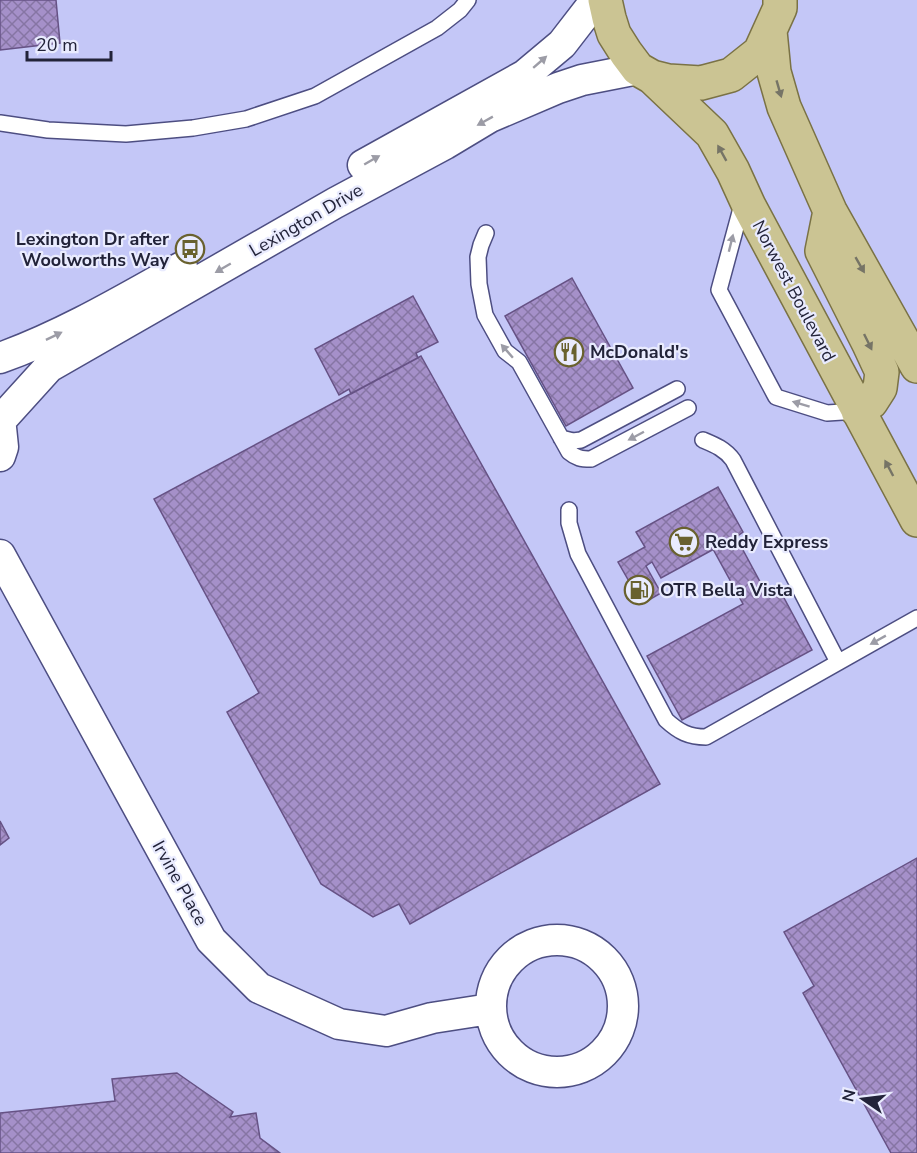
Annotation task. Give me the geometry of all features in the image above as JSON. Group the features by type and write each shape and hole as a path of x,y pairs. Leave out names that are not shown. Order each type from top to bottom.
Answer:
{"main road":[{"name":"Norwest Boulevard","path":"605,0 614,34 626,53 712,134 917,520"},
{"path":"645,73 668,81 701,83 731,75 760,52 780,10"},
{"path":"780,10 774,72 784,107 830,211 917,366"},
{"path":"830,211 822,251 882,372 880,388 871,402 858,411"}],"street":[{"name":"Lexington Drive","path":"0,358 30,347 106,310 525,75 562,44 596,0"},
{"name":"Lexington Drive","path":"1,419 49,367 335,202 445,144 490,117 574,83 645,73"},
{"path":"0,456 3,447 1,419"},
{"name":"Irvine Place","path":"0,555 211,940 259,988 339,1023 386,1031 432,1018 490,1010"},
{"path":"548,940 566,940 588,947 607,962 617,977 623,1009 620,1027 609,1047 597,1059 586,1066 550,1073 534,1069 514,1057 503,1045 496,1032 490,1010 494,985 509,960 526,947 548,940"}],"lane":[{"path":"0,123 48,130 126,134 193,128 246,119 315,96 332,87 437,28 460,10 468,0"},
{"path":"744,196 719,290 776,397 827,412 858,411"},
{"path":"486,233 478,257 479,284 485,315 505,351 519,363 569,452 581,459 591,459 688,408"},
{"path":"561,438 581,440 677,389"},
{"path":"703,440 726,451 733,460 838,662"},
{"path":"569,510 571,530 578,554 666,720 687,735 706,737 917,618"}],"building":[{"path":"0,0 56,0 60,43 0,50"},
{"name":"McDonald's","path":"572,278 633,388 566,426 505,316"},
{"path":"413,296 438,342 416,353 418,358 351,394 349,389 339,395 315,349"},
{"path":"421,356 660,784 410,924 399,904 373,917 321,884 227,712 259,693 154,499"},
{"name":"Reddy Express","path":"718,487 743,532 661,578 652,562 646,566 661,593 642,604 618,562 645,547 636,532"},
{"path":"736,537 765,591 777,585 812,650 682,720 647,656 743,604 713,549"},
{"path":"0,821 9,838 0,845"},
{"path":"917,858 917,1153 891,1153 803,993 814,986 784,932"},
{"path":"177,1073 233,1112 230,1117 256,1113 260,1138 280,1153 0,1153 0,1113 115,1101 112,1079"}],"place":[{"name":"Lexington Dr after Woolworths Way","path":"190,249"},
{"name":"McDonald's","path":"569,352"},
{"name":"Reddy Express","path":"684,542"},
{"name":"OTR Bella Vista","path":"639,590"}]}
